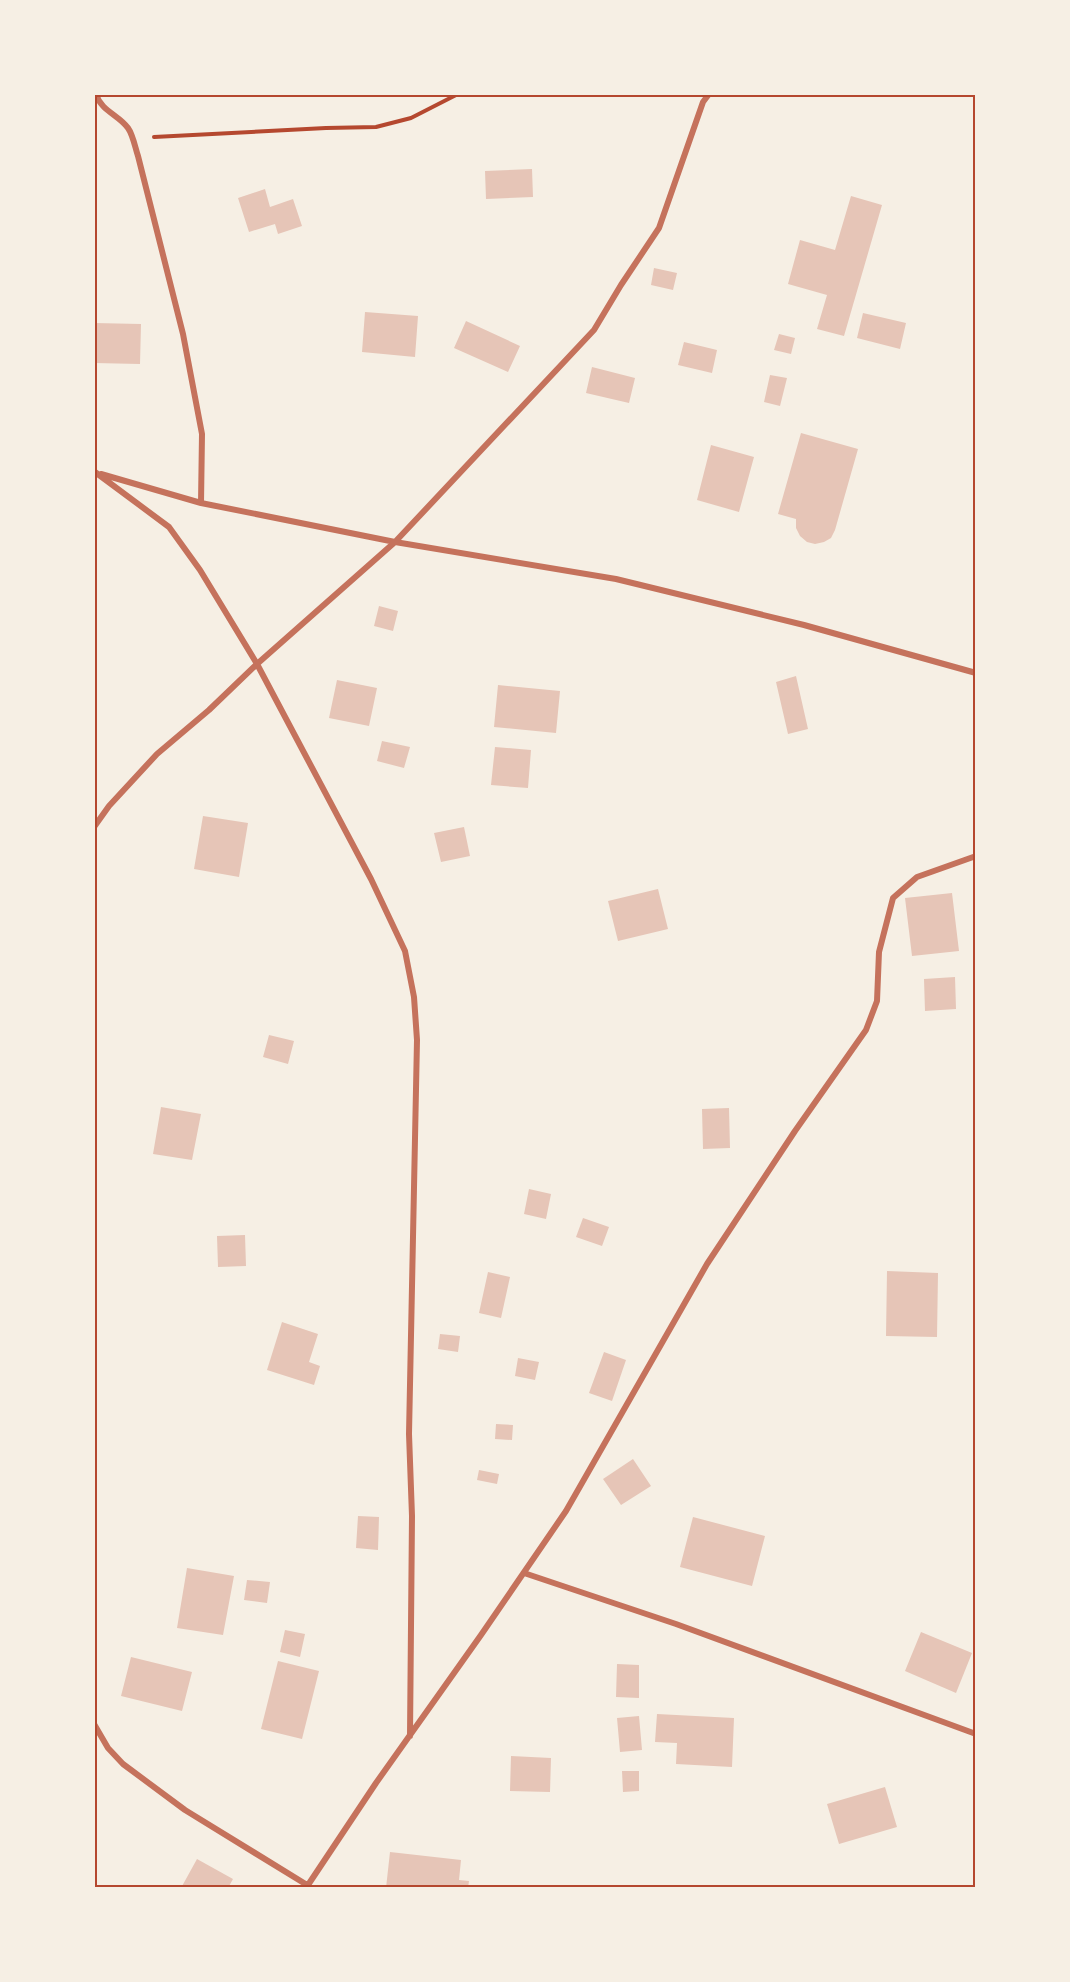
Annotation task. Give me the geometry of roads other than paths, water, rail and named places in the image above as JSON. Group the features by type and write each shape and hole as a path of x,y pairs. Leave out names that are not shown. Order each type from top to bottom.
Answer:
{"street":[{"path":"96,94 102,106 129,129 183,334 202,434 201,503"},
{"path":"94,827 157,754 209,710 394,542 594,330 659,228 703,102 709,94"},
{"path":"95,472 201,503 394,542 616,579 804,625 975,673"},
{"path":"95,472 169,527 200,570 257,664 370,879 405,951 414,997 417,1040 410,1434 412,1516 410,1736"},
{"path":"94,1724 108,1748 123,1764 185,1810 308,1886 566,1511 707,1264 795,1131 866,1030 877,1002 879,952 893,898 917,877 975,856"},
{"path":"524,1573 676,1624 975,1734"}]}
